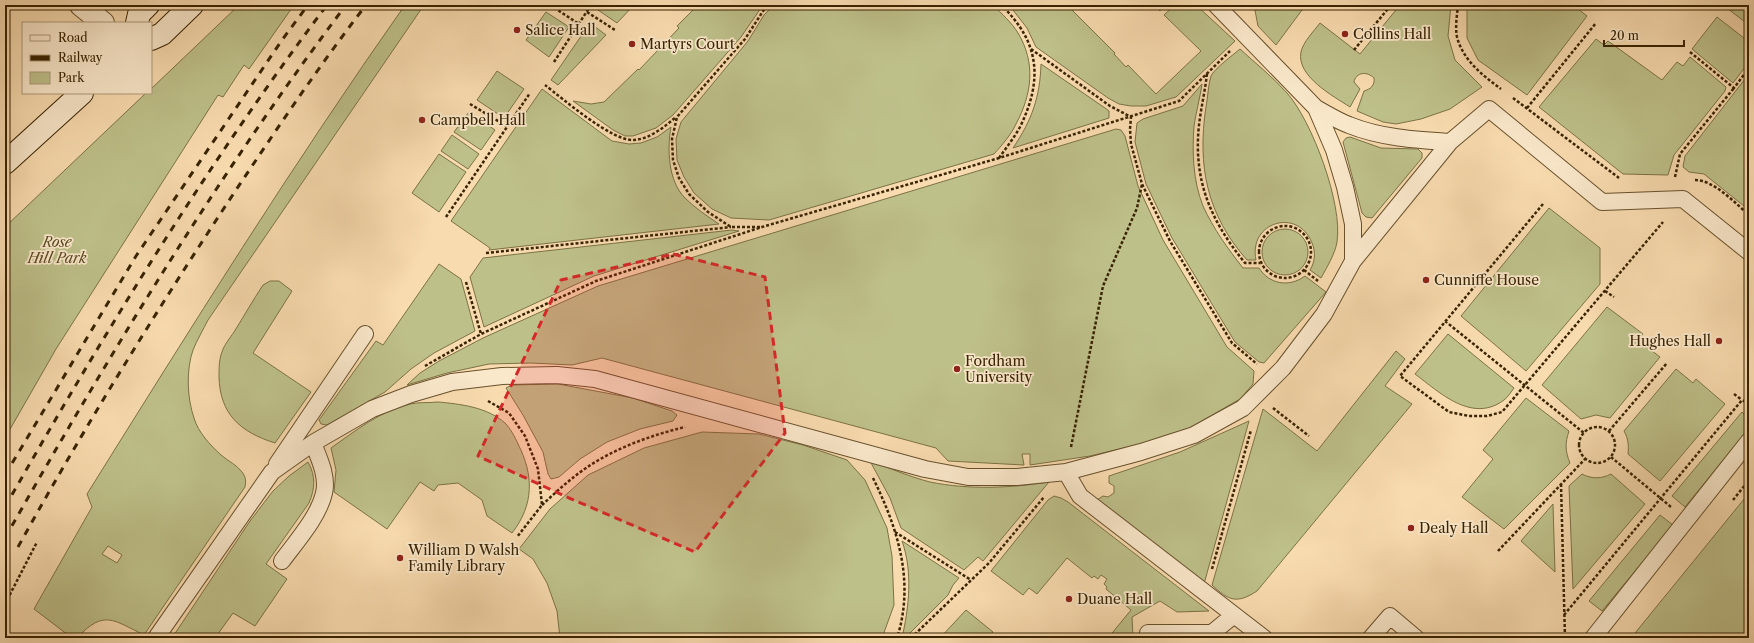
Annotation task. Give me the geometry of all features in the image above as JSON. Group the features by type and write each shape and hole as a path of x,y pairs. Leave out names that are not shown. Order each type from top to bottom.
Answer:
{"main road":[{"path":"81,5 102,22"},
{"path":"137,22 139,14 148,5"},
{"path":"152,39 162,34 192,5"},
{"path":"5,163 81,94"}],"lane":[{"path":"1216,5 1316,108 1350,126 1384,135 1418,140 1450,142"},
{"path":"1316,108 1334,150 1345,187 1353,224 1353,261"},
{"path":"272,472 313,443 372,409 411,394 452,382 510,376 557,375 595,379 925,469 968,477 1017,477 1066,472 1141,452 1194,435 1243,408 1279,372 1324,314 1353,261 1450,142 1489,109 1602,202 1683,199 1749,252"},
{"path":"156,638 272,472 365,334"},
{"path":"1593,638 1749,441"},
{"path":"282,561 318,511 324,492 321,463 313,443"},
{"path":"1066,472 1080,496 1264,638"},
{"path":"1148,634 1212,633 1234,615"},
{"path":"1371,638 1390,616 1416,638"}],"path":[{"path":"550,5 579,24"},
{"path":"554,62 591,5"},
{"path":"545,86 611,134 625,140 640,139 662,129 677,117 745,39 768,5"},
{"path":"999,158 1019,129 1030,103 1034,82 1035,63 1031,49 1022,30 1001,5"},
{"path":"1159,10 1164,5"},
{"path":"1354,50 1391,5"},
{"path":"1458,5 1457,36 1464,54 1474,67 1503,90"},
{"path":"587,12 615,30"},
{"path":"1527,108 1596,23"},
{"path":"421,368 436,358 481,334 596,281 762,227 999,158 1179,101 1246,36"},
{"path":"1031,49 1110,106 1131,117"},
{"path":"1690,52 1734,88"},
{"path":"1674,181 1680,154 1749,68"},
{"path":"1208,74 1199,126 1198,154 1201,180 1208,203 1232,247 1245,263 1260,263"},
{"path":"446,217 530,93"},
{"path":"1509,95 1621,180"},
{"path":"470,104 508,127"},
{"path":"677,117 672,139 673,160 679,178 689,194 708,212 731,227"},
{"path":"1131,117 1131,144 1142,184 1170,241 1232,343 1256,364 1279,372"},
{"path":"1688,180 1701,180 1711,184 1749,215"},
{"path":"911,638 989,563 1066,472 1103,286 1137,208 1142,184"},
{"path":"1543,204 1400,376 1449,412 1469,416 1487,416 1502,412 1683,199"},
{"path":"1278,226 1287,226 1302,233 1308,239 1311,247 1309,263 1298,275 1282,279 1273,276 1266,271 1260,263 1258,254 1259,245 1263,237 1270,230 1278,226"},
{"path":"486,253 731,227 762,227"},
{"path":"466,282 481,334"},
{"path":"1605,290 1614,297"},
{"path":"1445,321 1584,433"},
{"path":"1609,431 1667,363"},
{"path":"452,382 509,413 525,436 538,469 542,505"},
{"path":"1262,389 1267,403 1308,436"},
{"path":"1734,394 1749,404"},
{"path":"1564,615 1742,400"},
{"path":"517,537 542,505 566,483 588,467 609,455 638,442 693,425"},
{"path":"1206,593 1252,427"},
{"path":"1595,428 1601,428 1609,431 1616,445 1611,457 1607,461 1596,463 1585,459 1580,449 1581,438 1584,433 1588,429 1595,428"},
{"path":"857,450 883,499 902,553 905,579 903,605 897,638"},
{"path":"1611,457 1686,520"},
{"path":"1498,551 1585,459"},
{"path":"1561,484 1565,638"},
{"path":"895,532 971,580"},
{"path":"5,604 38,542"}],"highlighted area":[{"path":"673,254 765,277 785,433 695,552 569,498 478,456 561,280"}],"green space":[{"name":"Rose Hill Park","path":"239,5 294,5 249,69 244,65 223,97 218,95 56,349 5,438 5,227 145,94 152,94 152,88"},
{"path":"405,5 424,5 208,320 193,350 189,366 188,384 190,402 196,423 201,433 213,447 242,472 246,483 245,487 144,635 116,622 102,620 94,623 77,638 72,638 34,609 92,507 87,494 164,370 282,186","holes":["108,546 122,555 117,563 102,554"]},
{"path":"601,5 633,6 617,23 598,10"},
{"path":"698,5 763,5 741,37 673,115 656,128 633,136 625,136 613,130 573,101 591,104 604,102 638,69 639,70 679,28 677,26"},
{"path":"774,5 993,5 1016,29 1024,44 1028,56 1030,78 1026,101 1012,132 994,154 769,220 731,218 712,209 694,193 684,177 677,160 676,139 681,122 748,41 764,15"},
{"path":"1009,5 1067,5 1115,53 1114,54 1126,67 1128,65 1156,94 1201,51 1164,15 1175,5 1196,5 1235,41 1176,97 1146,106 1131,106 1119,104 1108,98 1036,47 1027,28"},
{"path":"1254,5 1296,5 1302,10 1276,45 1258,26"},
{"path":"1400,5 1451,5 1448,36 1455,60 1482,87 1450,109 1421,119 1396,124 1383,122 1357,111 1364,91 1371,88 1374,78 1368,74 1359,74 1357,76 1354,82 1360,89 1350,107 1326,91 1310,77 1304,69 1301,61 1301,52 1306,41 1320,23 1360,54"},
{"path":"1467,5 1573,5 1587,16 1527,95 1478,60 1467,38"},
{"path":"1723,5 1749,5 1749,25"},
{"path":"546,12 569,27 549,57 526,40"},
{"path":"1717,17 1749,42 1749,62 1733,83 1692,49"},
{"path":"590,23 606,35 558,85 551,80"},
{"path":"1596,39 1604,45 1608,41 1662,80 1677,62 1683,66 1690,57 1726,87 1725,91 1674,155 1668,175 1623,174 1539,107"},
{"path":"1240,49 1282,87 1297,106 1324,164 1335,207 1338,226 1336,247 1321,278 1310,270 1314,257 1312,243 1305,232 1296,225 1286,223 1276,224 1267,228 1259,236 1256,247 1256,260 1247,260 1233,243 1222,225 1214,207 1208,189 1204,169 1203,149 1209,83 1213,73"},
{"path":"1041,64 1109,111 1109,118 1013,148 1020,138 1034,108 1039,87"},
{"path":"497,71 524,89 504,118 477,100"},
{"path":"1745,79 1749,82 1749,210 1704,174 1689,172 1683,167 1685,156"},
{"path":"1202,84 1194,126 1193,146 1195,177 1203,206 1216,230 1243,268 1259,268 1268,278 1274,281 1286,283 1299,280 1305,276 1326,292 1264,363 1259,362 1235,342 1172,238 1146,184 1135,142 1137,123 1143,119 1183,106"},
{"path":"542,89 612,141 629,144 641,143 657,137 671,127 669,155 675,183 679,191 689,202 719,224 489,250 490,248 451,221"},
{"path":"469,112 495,130 481,150 454,132"},
{"path":"1116,129 1121,130 1125,136 1138,186 1163,240 1227,347 1254,371 1253,384 1240,399 1190,428 1144,443 1090,456 1030,465 1030,454 1022,454 1024,465 948,461 936,448 602,358 572,365 531,363 489,364 447,373 407,385 420,373 439,361 483,338 598,286"},
{"path":"452,135 479,154 468,169 441,151"},
{"path":"1350,137 1381,148 1418,149 1422,153 1422,158 1372,218 1366,217 1362,213 1343,142 1346,138"},
{"path":"439,154 466,172 439,212 412,193"},
{"path":"1549,208 1600,248 1600,284 1526,371 1461,316"},
{"path":"1281,229 1289,229 1298,233 1304,239 1308,252 1304,265 1298,271 1289,275 1281,275 1272,271 1266,265 1262,256 1262,248 1266,239 1272,233"},
{"path":"732,230 739,231 594,276 484,327 470,277 483,258"},
{"path":"439,264 461,279 475,331 434,353 411,369 385,392 327,425 321,424 319,420 376,341 383,345"},
{"path":"270,281 279,281 292,291 253,353 311,392 275,443 252,433 234,420 223,401 219,377 221,355 224,347 263,285"},
{"path":"1607,307 1643,334 1638,340 1660,357 1610,418 1596,415 1581,419 1542,385"},
{"path":"1448,334 1514,388 1504,400 1492,407 1480,409 1468,407 1456,403 1415,374"},
{"path":"1396,351 1405,359 1385,386 1412,404 1257,591 1244,598 1238,599 1233,599 1223,595 1212,585 1263,409 1317,451"},
{"path":"1676,369 1693,383 1696,379 1725,404 1660,481 1628,454 1628,442 1624,431"},
{"path":"558,384 633,398 672,411 677,415 673,421 640,429 607,442 580,459 559,477 551,479 548,474 543,452 523,415 506,388 512,385"},
{"path":"1526,398 1569,431 1566,447 1570,463 1504,529 1462,497 1493,459 1483,450"},
{"path":"438,402 464,405 482,410 498,418 509,427 523,456 529,478 528,501 519,522 512,533 487,516 482,500 458,483 438,485 434,491 420,482 387,529 334,492 336,470 331,448 368,422 388,411 410,404"},
{"path":"1742,412 1749,419 1749,428 1685,507 1672,496"},
{"path":"1249,421 1204,584 1097,500 1103,496 1108,497 1114,493 1114,486 1109,483 1109,476 1180,452"},
{"path":"702,432 759,434 803,445 847,460 865,480 887,528 892,556 894,605 882,638 560,638 557,611 547,583 533,559 519,549 550,509 588,475 644,448"},
{"path":"870,461 915,478 945,485 990,487 1020,486 1049,482 983,561 978,557 964,570 901,528 890,498"},
{"path":"308,462 311,467 314,482 309,503 266,564 287,579 255,626 233,613 215,638 172,638 250,521 273,491 289,476"},
{"path":"1582,474 1596,478 1611,474 1645,504 1573,589 1569,486"},
{"path":"1749,493 1749,638 1631,638"},
{"path":"1054,496 1068,502 1209,611 1177,612 1160,601 1132,617 1133,638 1108,638 1131,610 1106,589 1107,587 1104,584 1107,579 1101,575 1098,579 1094,576 1092,578 1067,558 1037,594 1029,588 1023,595 991,571 1048,500"},
{"path":"1553,504 1555,572 1521,541"},
{"path":"1660,515 1673,525 1602,611 1589,601"},
{"path":"902,541 959,578 953,585 948,595 905,638 902,638 908,602 909,577 908,565"},
{"path":"966,610 993,632 988,638 940,638"}],"railway":[{"path":"5,475 136,256 282,40 308,5"},
{"path":"5,507 118,315 198,188 240,126 327,5"},
{"path":"5,538 84,401 167,266 254,133 346,5"},
{"path":"18,547 96,412 178,280 282,122 331,51 366,5"}],"place":[{"name":"Salice Hall","path":"517,30"},
{"name":"Collins Hall","path":"1345,34"},
{"name":"Martyrs Court","path":"632,44"},
{"name":"Campbell Hall","path":"422,120"},
{"name":"Cunniffe House","path":"1426,280"},
{"name":"Hughes Hall","path":"1719,341"},
{"name":"Fordham University","path":"957,369"},
{"name":"Dealy Hall","path":"1411,528"},
{"name":"William D Walsh Family Library","path":"400,558"},
{"name":"Duane Hall","path":"1069,599"}]}
